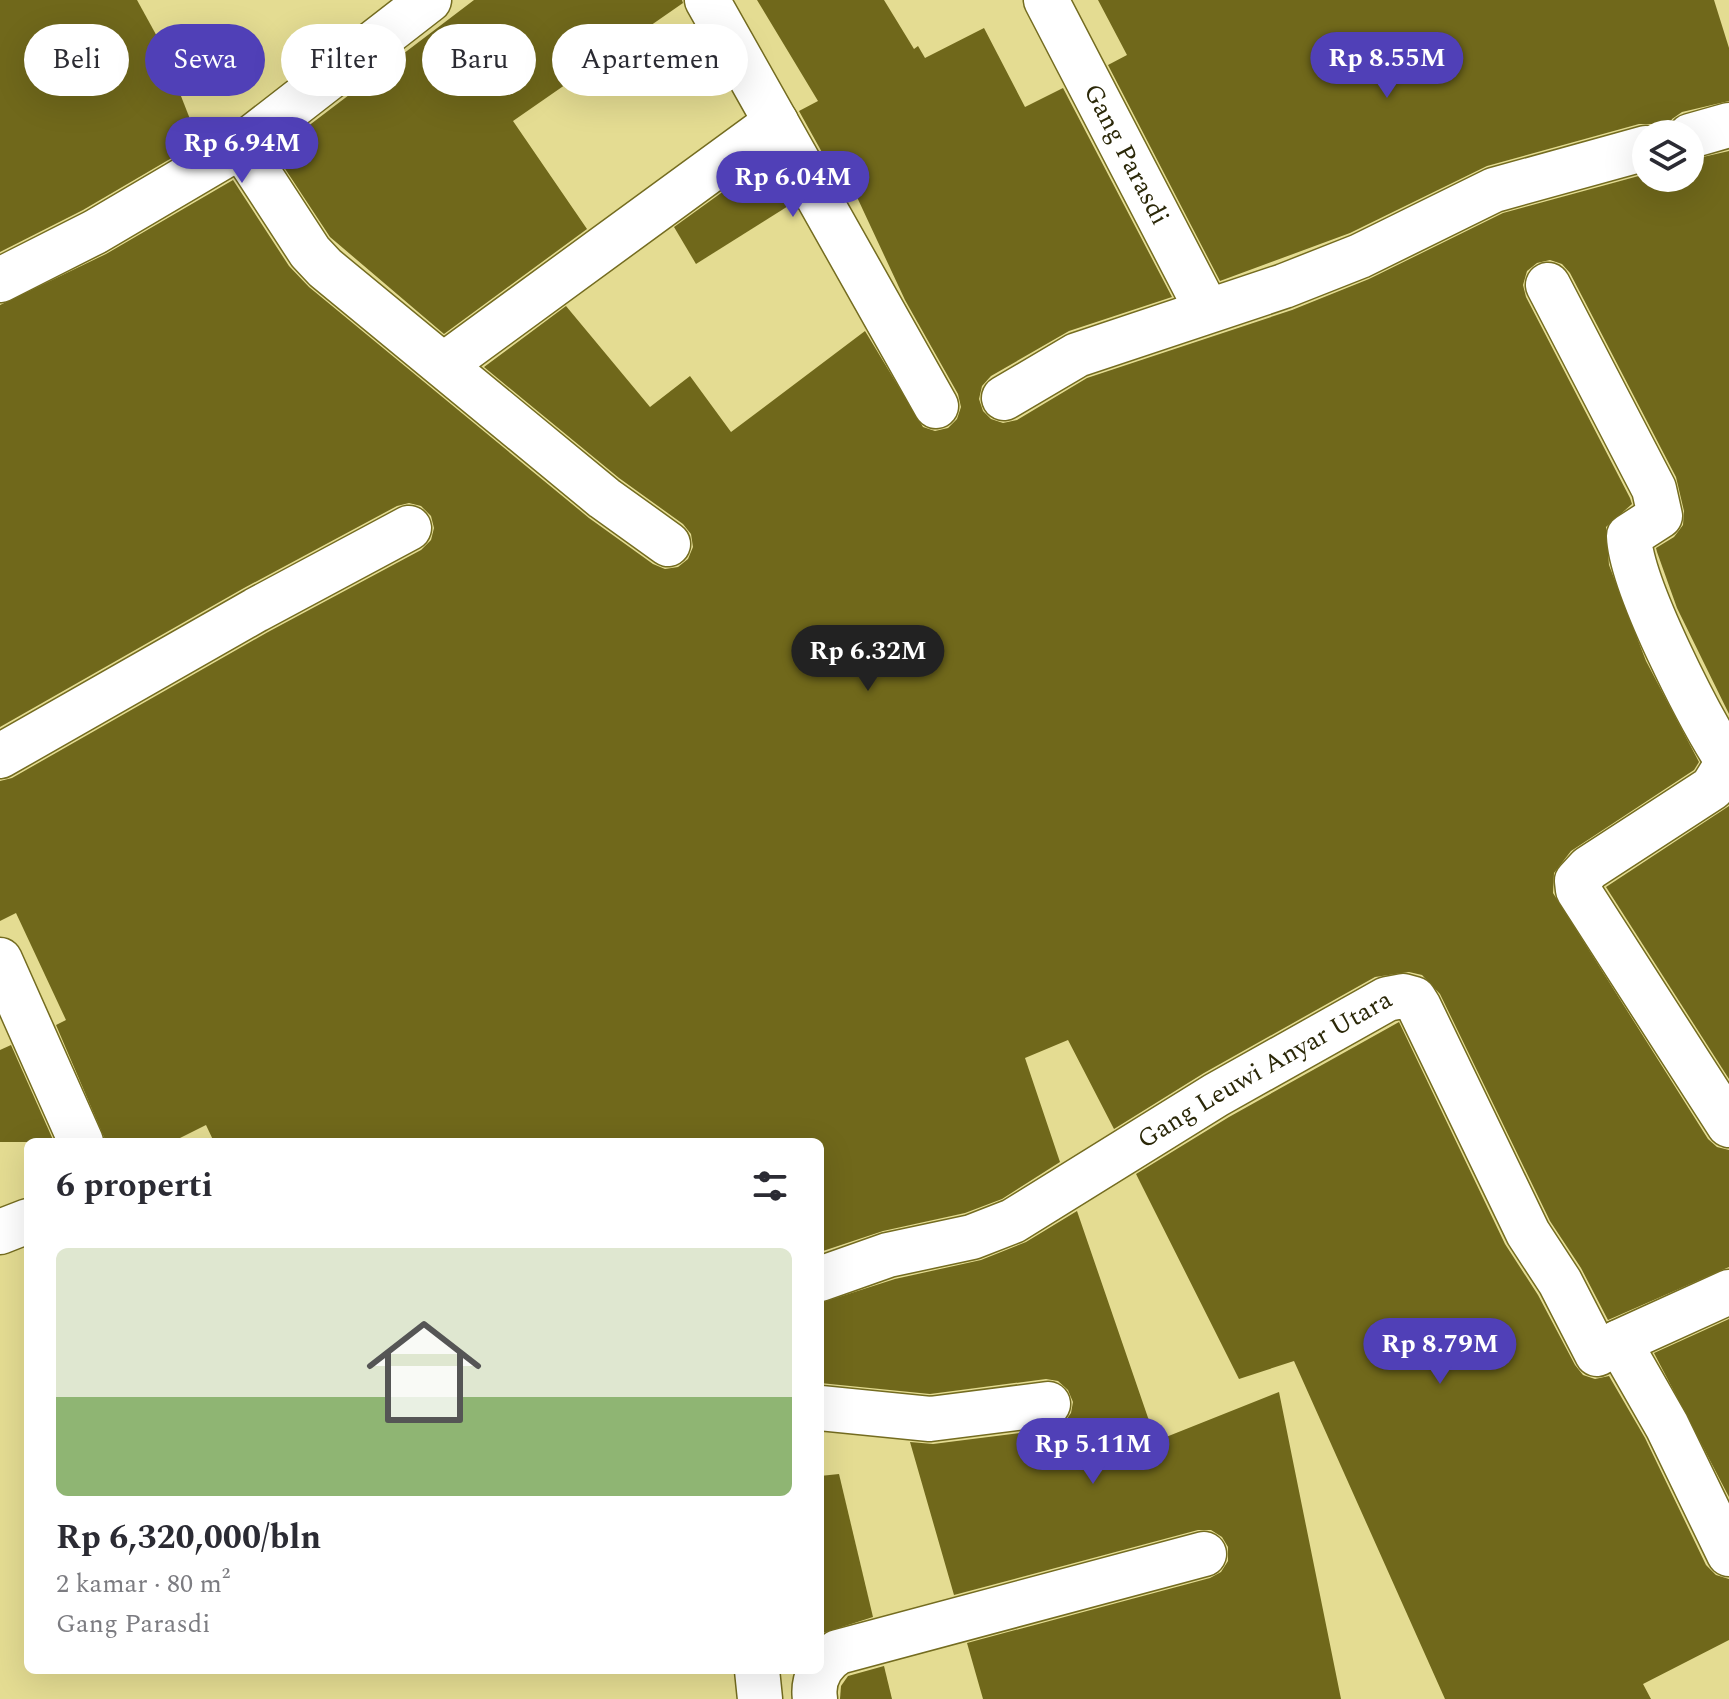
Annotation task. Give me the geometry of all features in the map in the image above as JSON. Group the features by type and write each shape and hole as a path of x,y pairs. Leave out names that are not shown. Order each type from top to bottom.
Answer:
{"street":[{"path":"0,280 95,232 241,146 429,0"},
{"path":"707,0 936,406"},
{"name":"Gang Parasdi","path":"1046,0 1207,310"},
{"path":"445,364 776,122"},
{"path":"1704,132 1729,125"},
{"path":"241,146 310,252 325,268 377,314 445,364 604,498 668,544"},
{"path":"1004,398 1077,355 1360,256 1494,190 1632,152"},
{"path":"1548,285 1654,489 1660,516 1629,536 1630,558 1657,625 1728,762 1727,769 1712,788 1589,868 1577,881 1578,890 1729,1125"},
{"path":"0,756 256,610 409,528"},
{"path":"0,960 79,1138"},
{"name":"Gang Leuwi Anyar Utara","path":"824,1278 888,1255 972,1237 1013,1221 1216,1095 1387,999 1403,996 1414,999 1419,1007 1528,1233 1560,1282 1597,1354 1619,1342"},
{"path":"0,1232 24,1223"},
{"path":"1729,1292 1619,1342 1667,1426 1729,1554"},
{"path":"824,1408 930,1419 1048,1404"},
{"path":"824,1660 838,1652 1204,1554"},
{"path":"757,1674 760,1699"},
{"path":"815,1699 819,1674"}],"building":[{"path":"0,0 137,0 150,24 145,24 145,96 181,96 199,142 83,210 0,252"},
{"path":"474,0 682,0 683,3 653,24 552,24 552,94 513,121 587,229 444,334 330,237 274,152 348,96 406,96 406,52 422,40 422,96 536,96 536,24 442,24"},
{"path":"757,0 884,0 914,49 918,46 925,58 984,28 1025,107 1063,88 1172,297 1069,331 991,376 982,386 979,399 983,411 991,419 1003,423 1017,420 1087,378 1292,310 1369,279 1503,213 1632,178 1632,192 1704,192 1704,157 1729,151 1729,714 1677,608 1656,548 1674,537 1683,525 1684,511 1676,477 1570,273 1562,264 1550,260 1537,263 1527,271 1523,285 1526,297 1630,498 1632,504 1606,527 1609,565 1646,661 1699,762 1694,770 1571,851 1554,873 1553,893 1708,1139 1717,1147 1729,1150 1729,1267 1608,1320 1581,1268 1550,1221 1440,994 1422,975 1409,972 1375,977 1204,1073 1114,1129 1068,1040 1025,1058 1060,1162 1002,1199 965,1213 883,1231 824,1251 824,1138 212,1138 206,1125 180,1138 104,1138 56,1025 66,1020 16,913 0,921 0,781 12,778 268,632 421,550 431,540 434,528 431,516 421,506 409,503 397,506 244,588 0,727 0,305 106,254 233,180 289,266 309,287 589,518 653,564 665,569 678,567 688,559 693,547 691,534 683,524 619,478 484,367 566,306 650,407 690,376 731,432 865,331 923,427 935,431 948,428 957,419 961,407 958,394 905,300 856,195 848,199 799,111 818,101"},
{"path":"1098,0 1714,0 1729,48 1729,101 1682,112 1672,120 1632,120 1632,126 1487,166 1350,233 1220,281 1108,65 1127,55"},
{"path":"768,159 793,203 696,264 674,227"},
{"path":"1729,806 1729,1079 1606,887"},
{"path":"1399,1022 1505,1244 1538,1295 1575,1365 1583,1375 1595,1379 1609,1376 1645,1438 1706,1565 1716,1575 1729,1579 1729,1640 1643,1684 1651,1699 1445,1699 1294,1361 1239,1379 1136,1174 1229,1117"},
{"path":"11,1045 52,1138 0,1142 0,1050"},
{"path":"1077,1211 1156,1441 1279,1392 1341,1699 983,1699 967,1643 1210,1578 1221,1572 1228,1561 1228,1547 1222,1537 1211,1530 1198,1530 954,1595 910,1442 933,1444 1052,1429 1064,1423 1071,1413 1073,1402 1068,1390 1058,1381 1046,1379 930,1394 824,1383 824,1302 895,1279 981,1260 1026,1242"},
{"path":"1729,1319 1729,1497 1654,1353"},
{"path":"839,1474 873,1617 824,1633 824,1476"},
{"path":"884,1666 892,1699 840,1699 841,1686 848,1676"}]}
